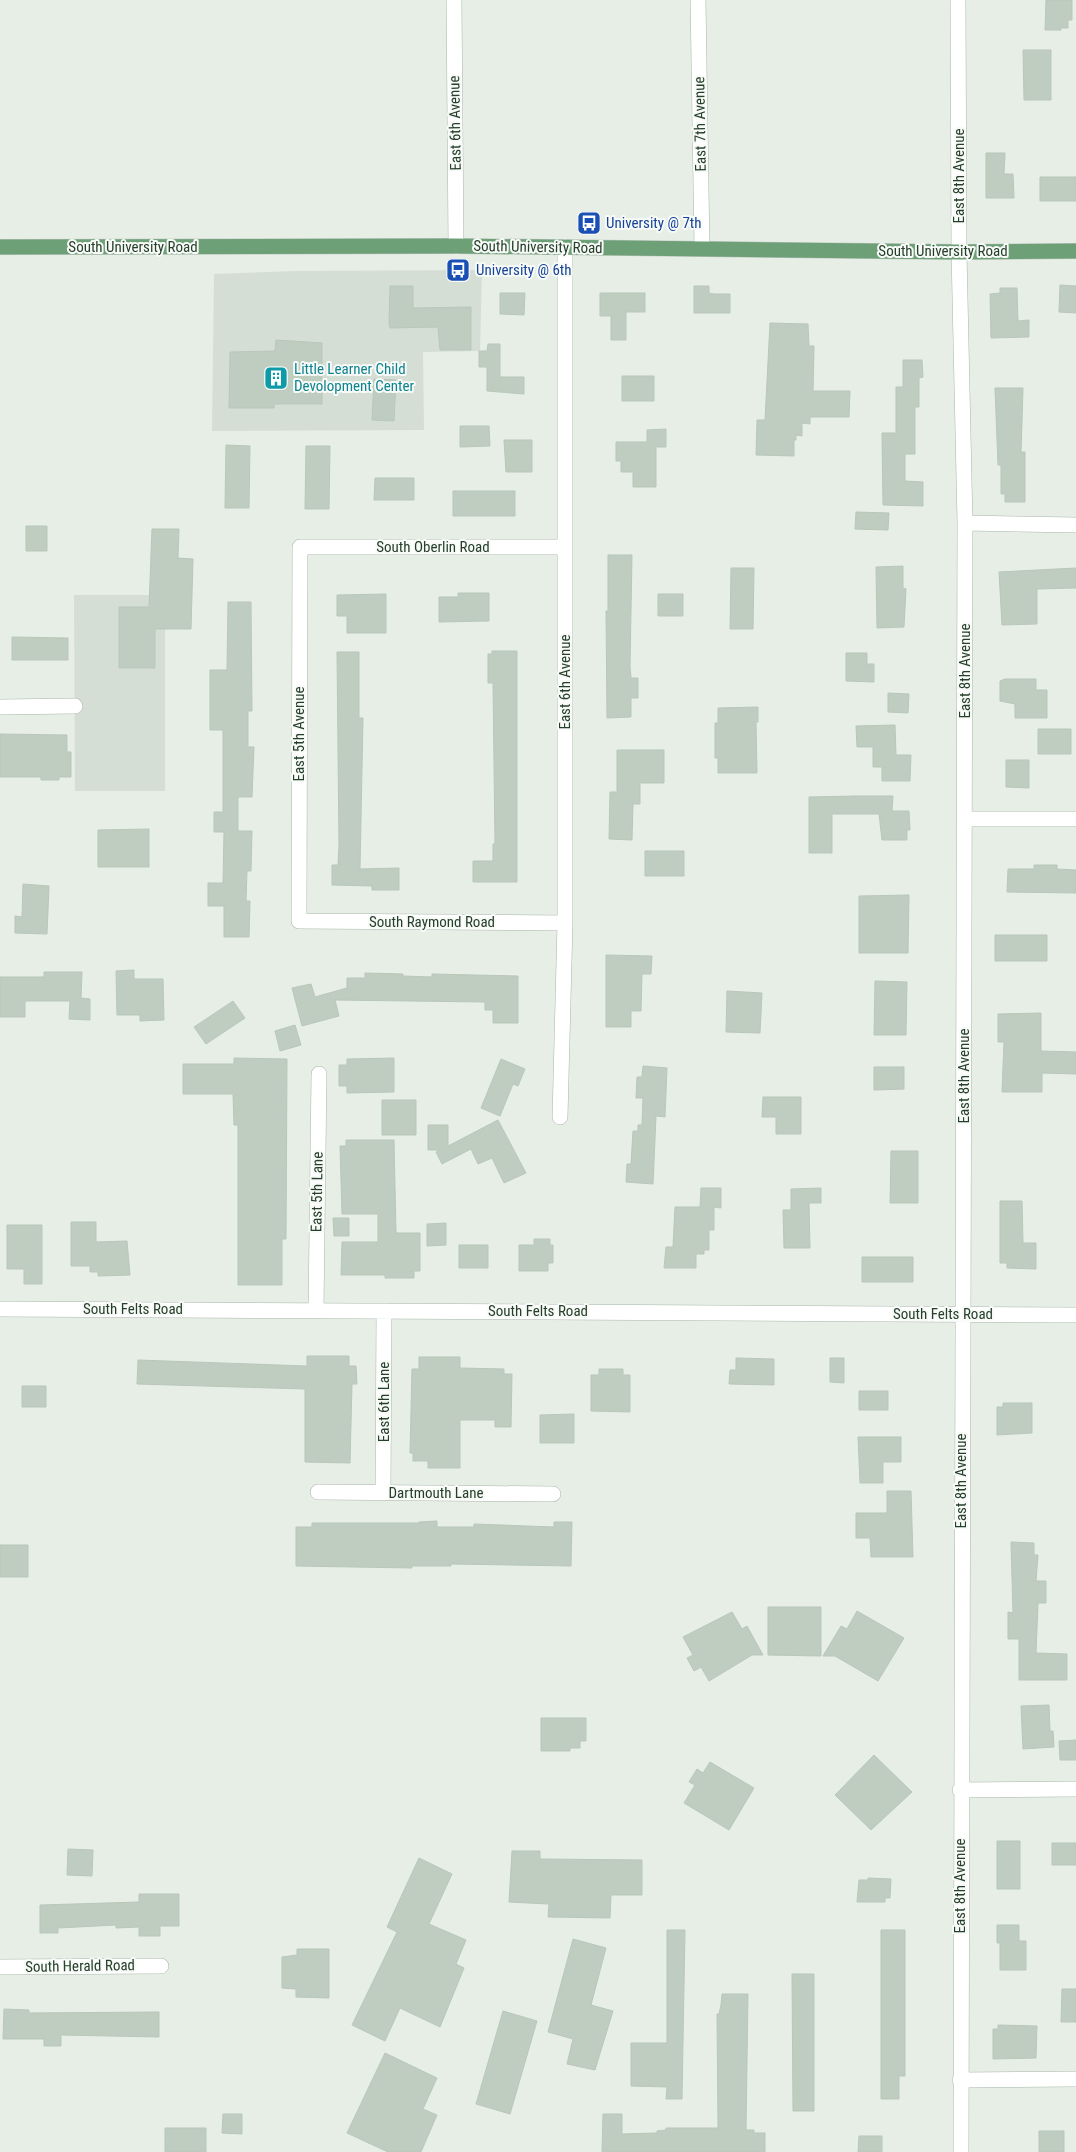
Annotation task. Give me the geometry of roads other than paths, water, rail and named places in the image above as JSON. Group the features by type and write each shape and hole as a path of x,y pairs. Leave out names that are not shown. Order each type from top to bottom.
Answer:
{"main road":[{"name":"South University Road","path":"0,247 456,246 960,252 1076,251"}],"street":[{"name":"East 6th Avenue","path":"454,0 456,246"},
{"name":"East 7th Avenue","path":"698,0 702,248"},
{"name":"East 8th Avenue","path":"958,0 965,523 960,1790 961,2152"},
{"name":"East 6th Avenue","path":"560,1117 566,923 565,247"},
{"path":"965,523 1076,525"},
{"name":"South Oberlin Road","path":"300,547 566,547"},
{"name":"East 5th Avenue","path":"299,921 300,547"},
{"path":"0,707 75,706"},
{"path":"965,819 1076,819"},
{"name":"South Raymond Road","path":"299,921 566,923"},
{"name":"East 5th Lane","path":"316,1310 319,1074"},
{"name":"South Felts Road","path":"0,1309 1076,1315"},
{"name":"East 6th Lane","path":"383,1493 384,1311"},
{"name":"Dartmouth Lane","path":"318,1492 553,1494"},
{"path":"960,1790 1076,1789"},
{"name":"South Herald Road","path":"0,1967 161,1966"},
{"path":"960,2080 1076,2079"}],"place":[{"name":"University @ 7th","path":"589,223"},
{"name":"University @ 6th","path":"458,270"},
{"name":"Little Learner Child Devolopment Center","path":"276,378"}]}
